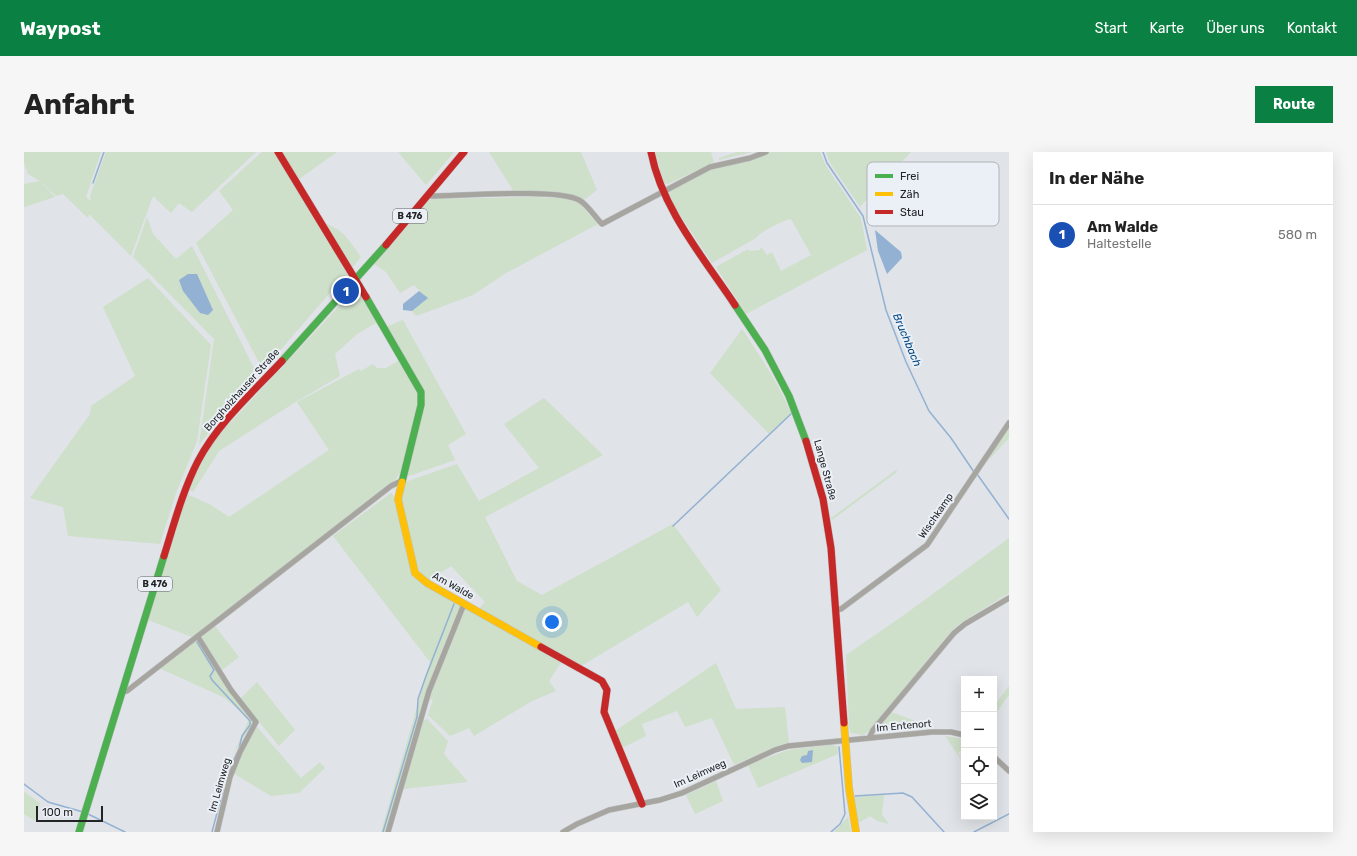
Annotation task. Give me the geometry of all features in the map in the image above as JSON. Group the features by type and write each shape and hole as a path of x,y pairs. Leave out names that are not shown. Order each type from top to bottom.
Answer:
{"street":[{"path":"278,152 356,280"},
{"name":"Borgholzhauser Straße","path":"79,832 181,502 198,461 209,443 228,418 356,280 464,152"},
{"name":"Lange Straße","path":"651,152 654,167 663,192 685,232 765,350 789,396 805,433 817,473 827,518 831,548 845,740 852,809 856,832"},
{"path":"428,194 431,196 529,194 565,195 579,200 602,224 718,164 750,158 766,152"},
{"name":"Am Walde","path":"356,280 421,392 421,405 401,481 398,499 415,573 427,583 602,681 607,690 604,712 642,804"},
{"name":"Wischkamp","path":"835,610 843,608 927,545 1009,423"},
{"path":"122,692 128,691 391,486 401,481"},
{"path":"869,738 873,730 954,633 965,624 1009,598"},
{"path":"388,832 429,691 464,604"},
{"name":"Im Leimweg","path":"198,636 231,690 256,722 240,752 230,777 217,832"},
{"name":"Im Entenort","path":"845,740 932,732 951,732 961,735"},
{"name":"Im Leimweg","path":"563,832 582,821 609,810 642,804 682,793 775,750 801,744 845,740"},
{"path":"997,760 1009,771"}],"green space":[{"path":"24,152 101,152 86,197 91,201 90,196 106,152 256,152 192,212 179,203 171,213 153,196 131,256 89,214 88,218 63,194 56,196 40,181 28,174 24,163"},
{"path":"262,152 275,152 316,221 332,226 343,233 361,257 263,370 196,243 233,210 219,191"},
{"path":"281,152 337,152 299,179"},
{"path":"398,152 454,152 426,185"},
{"path":"489,152 581,152 597,190 584,200 565,193 514,192"},
{"path":"655,152 711,152 714,162 668,184 664,183"},
{"path":"737,152 752,152 719,160 719,158"},
{"path":"771,152 820,152 826,166 861,218 867,250 746,314 716,267 748,249 749,251 760,250 761,247 767,255 772,252 781,271 811,255 791,219 767,230 756,238 712,263 676,209 669,194 670,190 711,169 757,158"},
{"path":"826,152 911,152 902,162 867,162 867,199 860,207 830,163"},
{"path":"40,181 55,197 24,207 24,184"},
{"path":"530,197 565,198 578,202 598,224 506,273 473,295 416,316 412,311 427,298 414,285 400,293 386,272 374,264 430,199"},
{"path":"147,217 153,234 176,259 192,246 257,374 199,445 214,339 133,257"},
{"path":"148,278 211,345 197,441 176,493 160,544 68,536 63,507 30,498 90,414 91,406 135,376 103,307"},
{"path":"357,287 378,322 357,334 335,354 340,376 294,403 219,451 193,492 189,490 203,459 217,437"},
{"path":"403,320 466,434 448,445 455,460 406,477 424,406 386,327"},
{"path":"742,329 775,380 791,413 769,434 710,373"},
{"path":"400,360 417,390 419,407 401,471 396,479 192,637 148,620 187,494 211,505 229,517 329,450 297,402 359,369 361,371 373,364 377,368 386,368"},
{"path":"544,398 603,455 485,517 517,581 542,595 673,524 721,590 697,617 688,602 581,666 479,609 485,602 451,566 428,581 419,575 400,495 405,482 457,464 479,501 539,468 504,424"},
{"path":"1009,427 1009,438 986,463"},
{"path":"896,470 897,472 832,520 831,518"},
{"path":"391,493 393,495 413,577 562,661 549,681 556,691 532,701 474,736 469,728 450,736 428,715 433,700 424,698 386,832 381,832 430,662 333,536"},
{"path":"1009,538 1009,593 962,622 951,631 868,732 863,735 851,733 849,728 846,655 904,615"},
{"path":"215,626 239,657 222,670 201,638"},
{"path":"194,640 199,640 252,720 252,723 233,755 249,719 225,698 159,668"},
{"path":"716,663 736,709 785,707 789,743 772,748 734,765 712,718 685,727 677,711 642,724 646,736 622,748 615,731"},
{"path":"257,682 295,730 279,746 240,699"},
{"path":"1009,686 1009,695 997,712 997,702"},
{"path":"891,712 932,727 877,733 877,729"},
{"path":"427,719 448,741 444,754 468,782 403,789 422,721"},
{"path":"257,727 301,778 320,762 325,768 299,793 271,796 233,773 242,751"},
{"path":"945,736 961,739 961,750 958,753 961,760"},
{"path":"831,745 837,746 838,754 758,788 748,765 788,750"},
{"path":"716,781 723,801 695,814 686,795"},
{"path":"24,792 40,803 35,821 24,814"},
{"path":"884,795 882,815 889,824 877,821 870,816 860,822 856,820 853,797"},
{"path":"848,817 851,832 834,832"}],"water":[{"path":"875,230 901,252 902,258 887,274 878,251"},
{"path":"188,274 197,274 213,310 208,315 200,313 183,291 179,280"},
{"path":"419,291 428,298 412,311 403,310 403,304"},
{"path":"813,750 812,762 802,763 800,760 802,756 807,755 808,751"}],"waterway":[{"path":"93,183 104,152"},
{"name":"Bruchbach","path":"823,152 827,163 863,216 886,310 906,362 929,411 951,438 974,472"},
{"path":"673,526 792,413"},
{"name":"Bruchbach","path":"977,474 1009,519"},
{"path":"383,832 417,717 418,699 454,604"},
{"path":"197,642 214,670 210,676 212,680 250,721 250,725 242,736 239,749 228,771 212,832"},
{"path":"831,832 840,824 845,814 839,747"},
{"path":"24,784 48,802 83,812"},
{"path":"855,796 903,793 912,797 944,832"},
{"path":"88,814 125,832"},
{"path":"974,832 1009,814"}],"traffic: fast":[{"path":"282,361 386,245"},
{"path":"366,297 421,392 421,405 402,482"},
{"path":"735,305 765,350 789,396 806,441"},
{"path":"79,832 164,556"}],"traffic: slow":[{"path":"402,482 398,499 415,573 427,583 541,647"},
{"path":"844,723 849,788 856,832"}],"traffic: jam":[{"path":"278,152 366,297"},
{"path":"386,245 464,152"},
{"path":"651,152 656,173 674,213 697,251 735,305"},
{"path":"164,556 179,507 198,461 206,447 237,408 282,361"},
{"path":"806,441 823,499 831,548 844,723"},
{"path":"541,647 602,681 607,690 604,712 642,804"}],"place":[{"name":"Am Walde","path":"346,291"}]}
